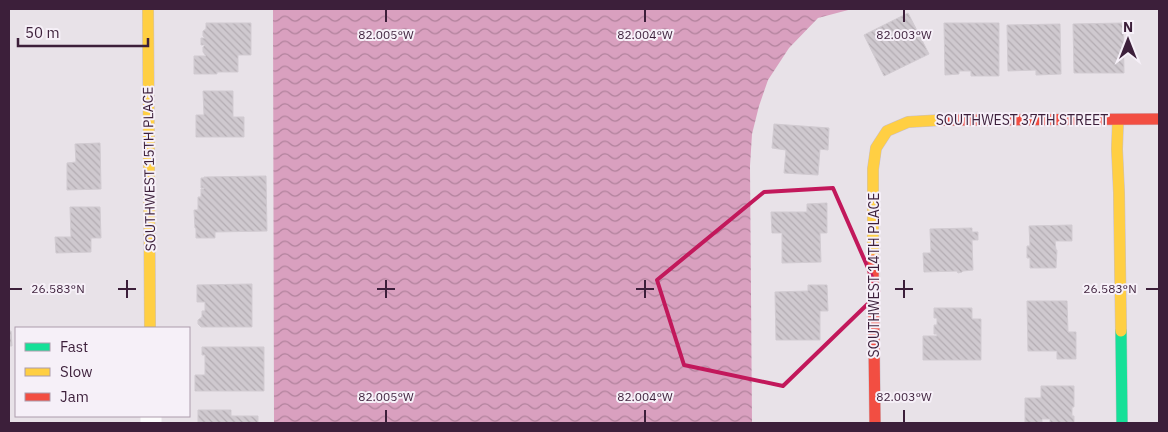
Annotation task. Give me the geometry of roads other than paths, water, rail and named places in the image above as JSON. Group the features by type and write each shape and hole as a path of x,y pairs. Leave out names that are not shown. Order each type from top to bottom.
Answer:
{"street":[{"name":"SOUTHWEST 15TH PLACE","path":"148,9 150,327"},
{"name":"SOUTHWEST 37TH STREET","path":"888,131 908,122 926,120 1159,119"},
{"path":"1118,120 1122,423"},
{"name":"SOUTHWEST 14TH PLACE","path":"875,423 874,168 876,148 888,131"}],"water":[{"path":"273,9 852,9 818,18 789,48 768,80 752,134 750,166 752,423 274,423"}]}
